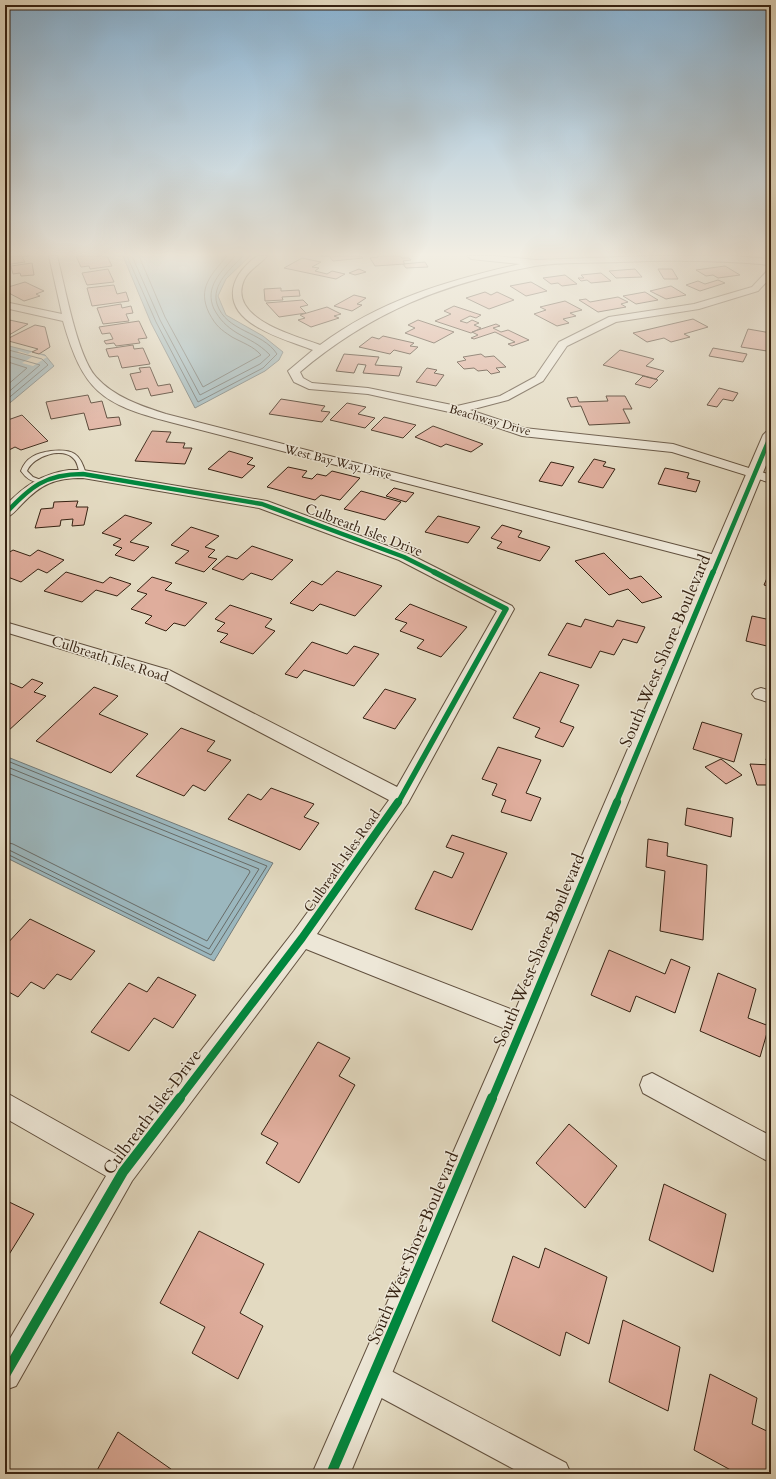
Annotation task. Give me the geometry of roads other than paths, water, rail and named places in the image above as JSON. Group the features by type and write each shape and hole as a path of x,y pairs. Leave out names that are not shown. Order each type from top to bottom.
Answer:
{"street":[{"name":"West Bay Way Drive","path":"71,325 80,357 91,378 117,400 149,413 718,560"},
{"path":"260,325 319,349 359,325"},
{"path":"457,410 504,398 539,379 563,344 601,325"},
{"name":"Beachway Drive","path":"319,349 294,371 298,380 309,386 368,391 457,410 522,432 673,448 762,476"},
{"name":"South West Shore Boulevard","path":"331,1474 374,1377 718,560 762,476 771,435"},
{"name":"Culbreath Isles Drive","path":"5,514 39,481 56,476 83,474 262,504 404,557 506,609 401,798"},
{"name":"Culbreath Isles Road","path":"5,627 163,674 401,798 302,938"},
{"path":"302,938 523,1025"},
{"name":"Culbreath Isles Drive","path":"5,1375 122,1172 302,938"},
{"path":"652,1085 771,1150"},
{"path":"5,1104 122,1172"},
{"path":"374,1377 555,1474"}],"lane":[{"path":"39,481 31,478 24,471 28,463 47,453 58,452 74,456 78,460 83,474"}],"water":[{"path":"152,325 244,325 263,336 283,352 279,360 265,371 195,408"},
{"path":"5,345 45,355 54,366 5,407"},
{"path":"5,756 273,863 214,961 5,857"}]}
